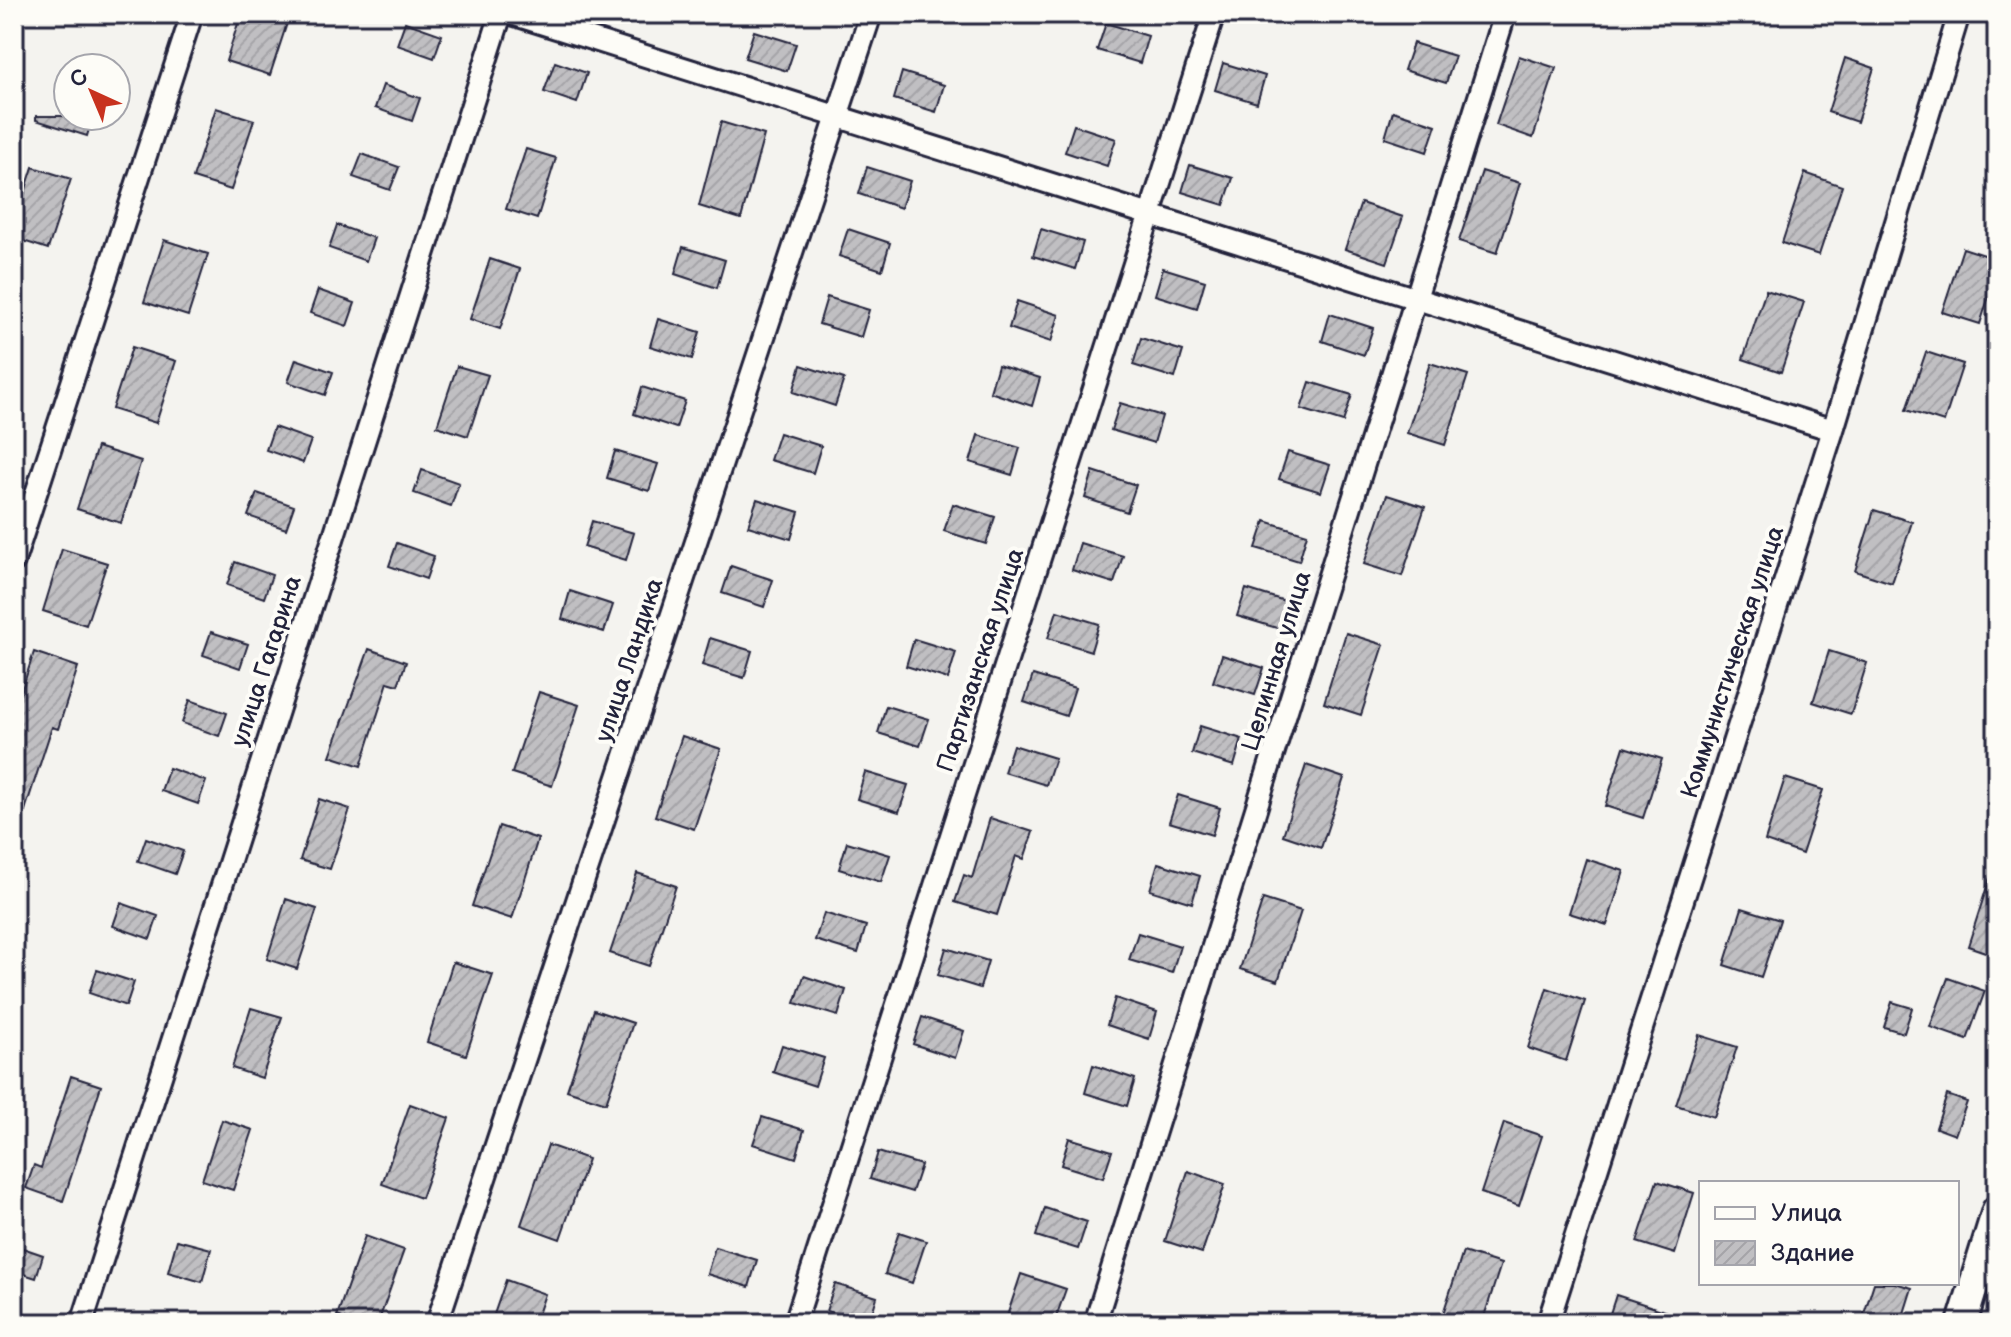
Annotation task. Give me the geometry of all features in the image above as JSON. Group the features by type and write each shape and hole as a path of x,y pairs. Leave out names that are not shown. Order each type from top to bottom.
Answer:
{"street":[{"path":"14,561 192,14"},
{"name":"улица Гагарина","path":"82,1323 501,14"},
{"path":"512,14 1833,430"},
{"name":"улица Ландика","path":"437,1323 871,14"},
{"name":"Партизанская улица","path":"795,1323 1214,14"},
{"name":"Целинная улица","path":"1095,1323 1505,14"},
{"name":"Коммунистическая улица","path":"1548,1323 1833,430 1959,14"},
{"path":"1962,1323 1997,1210"}],"building":[{"path":"241,14 290,14 270,75 226,61"},
{"path":"405,22 442,35 434,58 397,45"},
{"path":"1106,23 1148,36 1140,63 1097,50"},
{"path":"754,31 796,44 787,71 745,58"},
{"path":"1413,43 1455,56 1446,83 1404,70"},
{"path":"1519,56 1556,68 1533,138 1496,125"},
{"path":"1845,58 1874,68 1857,122 1828,112"},
{"path":"555,62 587,73 577,103 544,92"},
{"path":"1223,63 1265,76 1257,103 1215,90"},
{"path":"902,72 944,85 936,112 894,99"},
{"path":"383,85 420,98 412,121 375,108"},
{"path":"216,108 254,120 231,190 193,178"},
{"path":"1393,111 1436,125 1427,152 1385,138"},
{"path":"36,116 52,116 52,125 36,120"},
{"path":"721,122 764,135 741,219 699,206"},
{"path":"1074,125 1116,139 1107,166 1065,152"},
{"path":"526,149 556,158 537,219 506,209"},
{"path":"362,154 399,167 390,190 353,177"},
{"path":"1190,165 1233,178 1224,205 1182,192"},
{"path":"33,167 71,179 48,249 14,238 14,226"},
{"path":"867,167 910,181 901,208 859,194"},
{"path":"1482,171 1520,183 1497,253 1459,241"},
{"path":"1805,173 1842,186 1819,255 1782,243"},
{"path":"1361,203 1403,217 1387,263 1345,249"},
{"path":"337,225 374,238 366,261 329,248"},
{"path":"848,229 890,243 882,270 839,256"},
{"path":"1041,229 1083,242 1075,269 1033,256"},
{"path":"164,240 208,254 188,316 144,302"},
{"path":"683,247 725,260 717,288 675,274"},
{"path":"1963,248 1997,259 1997,271 1980,324 1942,312"},
{"path":"490,259 520,269 500,329 470,319"},
{"path":"1163,268 1205,281 1197,308 1155,295"},
{"path":"318,290 355,303 347,326 310,313"},
{"path":"1766,290 1804,302 1781,372 1743,359"},
{"path":"827,297 869,310 861,337 819,324"},
{"path":"1017,301 1059,315 1051,342 1009,328"},
{"path":"1330,314 1373,328 1364,355 1322,341"},
{"path":"658,319 700,332 692,359 650,346"},
{"path":"1141,338 1183,351 1175,378 1133,365"},
{"path":"132,347 176,361 156,423 112,409"},
{"path":"1926,352 1963,364 1944,422 1906,410"},
{"path":"296,359 333,372 325,395 288,382"},
{"path":"1430,363 1468,375 1445,445 1407,433"},
{"path":"801,365 844,379 835,406 793,392"},
{"path":"998,365 1040,378 1032,406 990,392"},
{"path":"457,366 488,375 468,436 437,426"},
{"path":"1310,382 1352,395 1343,422 1301,409"},
{"path":"642,387 685,401 676,428 634,414"},
{"path":"1120,403 1162,416 1154,443 1111,430"},
{"path":"274,427 311,440 303,463 266,450"},
{"path":"779,433 821,446 813,473 770,460"},
{"path":"978,435 1020,448 1012,475 970,462"},
{"path":"97,447 141,461 121,523 77,509"},
{"path":"615,451 658,464 649,491 607,478"},
{"path":"1288,452 1330,465 1321,492 1279,479"},
{"path":"422,470 459,483 451,506 414,493"},
{"path":"1093,471 1136,485 1127,512 1085,498"},
{"path":"257,493 294,506 286,529 248,516"},
{"path":"1387,495 1425,507 1402,576 1364,564"},
{"path":"757,499 799,512 791,539 748,526"},
{"path":"953,504 995,517 986,544 944,531"},
{"path":"1874,510 1912,522 1892,583 1855,571"},
{"path":"592,521 634,533 626,560 584,547"},
{"path":"1265,521 1307,534 1299,561 1256,548"},
{"path":"397,543 434,556 426,579 389,566"},
{"path":"1080,543 1123,556 1114,583 1072,570"},
{"path":"62,549 107,563 86,625 43,611"},
{"path":"235,562 272,575 264,598 227,585"},
{"path":"731,566 773,580 764,607 722,593"},
{"path":"1246,589 1288,602 1280,629 1237,616"},
{"path":"570,591 613,605 604,632 562,619"},
{"path":"1057,611 1099,624 1091,651 1048,638"},
{"path":"211,632 248,644 240,668 203,655"},
{"path":"1346,633 1384,645 1361,715 1324,703"},
{"path":"710,638 752,651 744,678 702,665"},
{"path":"914,639 956,652 948,679 906,666"},
{"path":"369,649 406,662 398,685 388,682 361,766 330,756"},
{"path":"1829,651 1867,663 1851,714 1813,702"},
{"path":"34,652 78,667 58,729 52,727 18,832 14,832 14,714"},
{"path":"1222,655 1264,668 1255,695 1213,682"},
{"path":"1033,675 1075,688 1066,716 1024,702"},
{"path":"539,692 579,705 552,786 512,773"},
{"path":"190,700 227,713 219,736 182,723"},
{"path":"886,706 929,719 920,746 878,733"},
{"path":"1200,726 1242,739 1234,766 1192,753"},
{"path":"682,736 721,749 694,829 655,816"},
{"path":"1013,745 1055,758 1046,785 1004,772"},
{"path":"1624,747 1662,759 1643,818 1605,806"},
{"path":"1306,765 1344,778 1321,848 1283,835"},
{"path":"169,768 206,781 198,804 161,791"},
{"path":"865,772 908,785 899,812 857,799"},
{"path":"1785,778 1823,790 1802,854 1765,841"},
{"path":"1178,795 1220,808 1212,835 1169,822"},
{"path":"319,799 350,809 330,869 300,860"},
{"path":"990,818 1033,832 1024,859 1016,856 997,915 955,902 964,875 972,878"},
{"path":"499,826 538,839 512,919 472,906"},
{"path":"146,838 183,851 175,874 138,861"},
{"path":"847,842 890,855 881,882 839,869"},
{"path":"1586,859 1624,871 1607,925 1569,913"},
{"path":"1158,863 1200,876 1192,903 1150,890"},
{"path":"1993,868 1997,869 1997,956 1968,946"},
{"path":"637,873 676,886 649,966 610,953"},
{"path":"286,899 317,909 297,969 267,959"},
{"path":"1263,899 1301,911 1278,981 1240,969"},
{"path":"121,903 158,916 150,939 113,926"},
{"path":"1742,908 1780,920 1761,977 1724,965"},
{"path":"824,913 866,926 858,953 815,940"},
{"path":"1138,933 1180,946 1172,973 1129,960"},
{"path":"946,948 988,961 980,988 938,975"},
{"path":"453,962 493,975 466,1055 427,1042"},
{"path":"97,970 134,982 126,1006 89,993"},
{"path":"804,976 846,990 838,1016 795,1003"},
{"path":"1948,978 1985,991 1967,1040 1930,1027"},
{"path":"1547,988 1585,1001 1566,1061 1528,1048"},
{"path":"1115,998 1157,1012 1149,1039 1107,1025"},
{"path":"1892,1002 1912,1008 1904,1033 1884,1027"},
{"path":"251,1008 282,1017 262,1078 232,1068"},
{"path":"594,1010 633,1023 606,1103 567,1090"},
{"path":"922,1017 964,1031 955,1058 913,1044"},
{"path":"1699,1035 1737,1047 1714,1117 1676,1105"},
{"path":"782,1045 824,1058 815,1086 773,1072"},
{"path":"1093,1065 1135,1079 1127,1106 1085,1093"},
{"path":"71,1076 101,1086 63,1201 26,1188 34,1165 41,1168"},
{"path":"1947,1095 1967,1102 1955,1135 1936,1128"},
{"path":"410,1104 449,1118 421,1198 382,1184"},
{"path":"762,1117 804,1130 796,1158 753,1144"},
{"path":"222,1120 253,1130 233,1190 202,1180"},
{"path":"1504,1123 1542,1136 1519,1206 1481,1193"},
{"path":"1069,1138 1112,1151 1103,1178 1061,1165"},
{"path":"548,1145 588,1159 560,1239 521,1225"},
{"path":"878,1152 921,1165 912,1192 870,1179"},
{"path":"1188,1171 1225,1184 1202,1253 1165,1241"},
{"path":"1657,1181 1694,1193 1675,1254 1637,1242"},
{"path":"1045,1208 1087,1222 1078,1249 1036,1236"},
{"path":"899,1232 926,1241 912,1283 885,1274"},
{"path":"365,1236 404,1250 378,1323 355,1323 337,1316"},
{"path":"177,1240 211,1249 202,1282 168,1272"},
{"path":"14,1245 43,1255 36,1278 14,1271"},
{"path":"715,1247 757,1260 749,1287 707,1274"},
{"path":"1463,1252 1501,1264 1482,1323 1440,1323"},
{"path":"1021,1274 1066,1289 1054,1323 1017,1323 1006,1319"},
{"path":"506,1280 545,1294 535,1323 491,1323"},
{"path":"835,1284 877,1297 869,1323 826,1311"},
{"path":"1873,1285 1912,1288 1901,1323 1861,1323"},
{"path":"1616,1295 1689,1319 1688,1323 1607,1323"}]}
